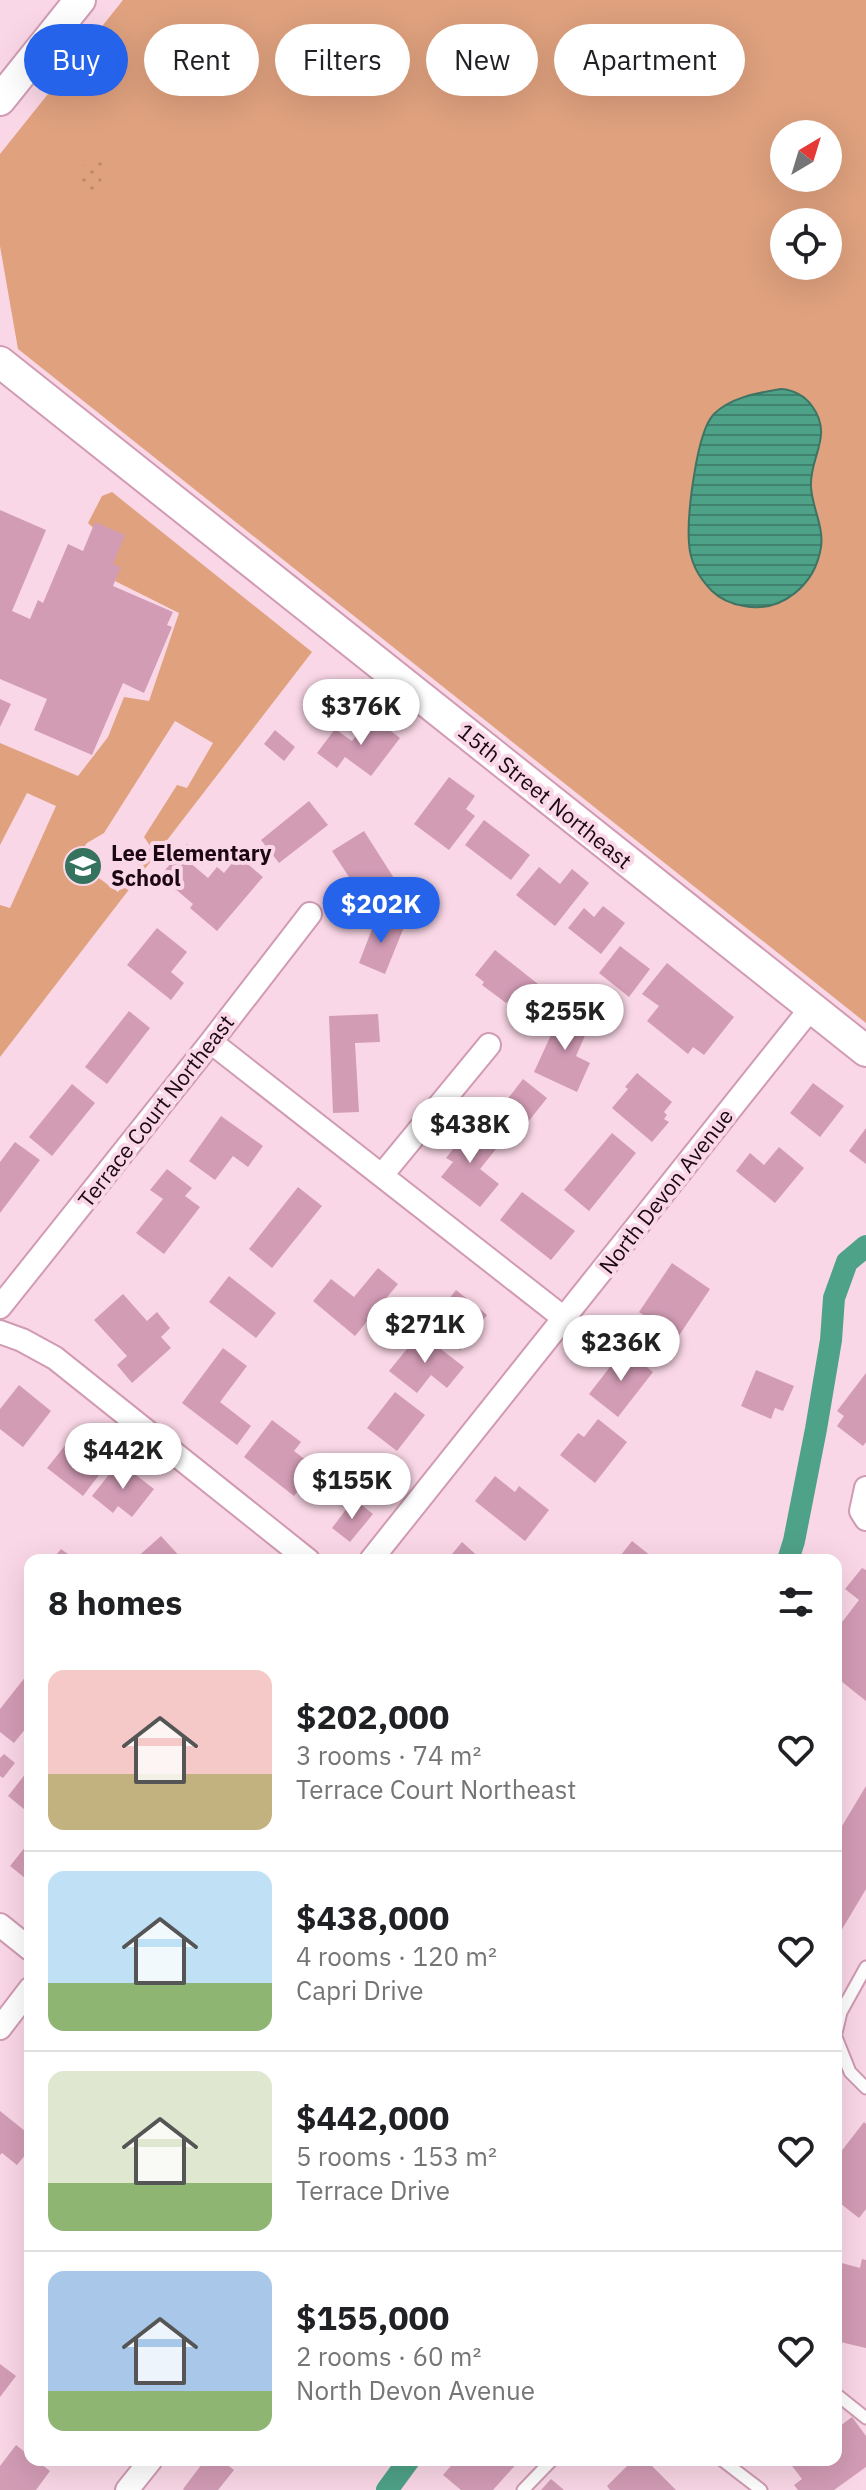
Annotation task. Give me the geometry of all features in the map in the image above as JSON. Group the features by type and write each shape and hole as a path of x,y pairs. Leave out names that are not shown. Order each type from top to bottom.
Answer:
{"street":[{"path":"0,100 80,0"},
{"name":"15th Street Northeast","path":"0,362 866,1051"},
{"name":"Terrace Court Northeast","path":"0,1307 310,914"},
{"name":"North Devon Avenue","path":"376,1554 811,1008"},
{"path":"211,1042 565,1319"},
{"path":"382,1175 489,1045"},
{"path":"0,1332 55,1358 300,1554"},
{"path":"866,1488 861,1511 866,1519"},
{"path":"0,1925 24,1944"},
{"path":"0,2028 24,1997"},
{"path":"127,2490 146,2466"}],"lane":[{"path":"842,2010 866,1967"},
{"path":"842,2051 850,2072 866,2088"},
{"path":"842,2399 866,2418"},
{"path":"523,2490 546,2466"},
{"path":"730,2466 761,2490"}],"shaded area":[{"path":"123,0 866,0 866,1023 18,349 0,246 0,154 46,96 128,96 128,24 104,24"},
{"path":"99,156 105,159 100,184 84,193 80,176 84,166"},
{"path":"781,389 806,399 821,427 811,487 821,532 821,547 812,573 794,593 771,605 744,606 715,594 693,563 689,531 694,476 702,438 714,414 737,400"},
{"path":"112,492 312,652 0,1057 0,905 10,908 56,806 27,793 0,845 0,743 78,776 108,737 124,697 149,701 179,613 99,573 108,542 88,523 102,496","holes":["175,721 213,743 187,788 177,785 144,837 151,847 118,892 74,860 87,843 104,833"]}],"building":[{"path":"0,510 46,530 12,611 30,619 38,600 43,603 68,544 83,551 95,522 125,535 113,564 121,567 113,586 173,612 167,625 172,627 144,693 123,683 92,755 34,730 47,699 0,679"},
{"path":"0,699 11,704 0,727"},
{"path":"371,716 400,738 371,776 345,757 337,768 317,753 335,729 352,741"},
{"path":"275,730 295,747 284,761 264,744"},
{"path":"449,777 475,796 466,809 475,816 449,850 414,824"},
{"path":"309,801 328,825 279,863 261,840"},
{"path":"484,820 530,855 511,880 465,845"},
{"path":"364,831 399,886 368,906 332,851"},
{"path":"187,844 196,852 188,861 208,878 217,867 224,873 238,856 263,877 217,931 190,908 193,904 160,876"},
{"path":"539,867 560,884 572,869 589,883 555,926 516,895"},
{"path":"603,906 625,923 601,954 568,928 584,908 594,917"},
{"path":"377,916 404,927 385,974 359,963"},
{"path":"157,928 187,952 171,972 184,983 171,1000 127,965"},
{"path":"620,946 650,969 629,997 599,973"},
{"path":"495,950 543,988 523,1013 482,985 484,982 475,975"},
{"path":"667,963 734,1017 704,1055 693,1047 688,1054 647,1021 659,1006 642,994"},
{"path":"563,1009 591,1022 576,1056 590,1063 577,1092 534,1072"},
{"path":"129,1011 150,1028 107,1084 85,1067"},
{"path":"378,1014 380,1042 355,1043 359,1112 333,1113 329,1016"},
{"path":"637,1073 672,1102 664,1112 667,1115 664,1119 669,1122 652,1142 612,1108"},
{"path":"523,1079 547,1098 509,1146 486,1127"},
{"path":"813,1083 844,1106 820,1137 790,1113"},
{"path":"72,1084 95,1103 52,1156 29,1137"},
{"path":"221,1116 263,1146 248,1167 233,1156 215,1180 189,1161"},
{"path":"461,1121 496,1149 480,1169 499,1184 480,1207 441,1177 453,1162 446,1158 457,1144 448,1138"},
{"path":"866,1128 866,1164 849,1151"},
{"path":"612,1133 636,1153 589,1211 564,1190"},
{"path":"15,1142 40,1160 0,1213 0,1162"},
{"path":"779,1147 804,1168 775,1203 736,1171 750,1153 764,1165"},
{"path":"167,1169 192,1188 185,1196 200,1207 164,1254 136,1233 163,1199 150,1190"},
{"path":"298,1187 322,1206 272,1268 249,1249"},
{"path":"522,1192 575,1231 551,1260 500,1220"},
{"path":"672,1263 710,1289 666,1355 648,1344 660,1326 639,1312"},
{"path":"378,1268 398,1284 355,1336 313,1301 331,1279 354,1297"},
{"path":"229,1276 276,1313 256,1338 209,1302"},
{"path":"456,1290 487,1315 460,1350 436,1331 448,1317 440,1310"},
{"path":"123,1294 147,1321 157,1312 170,1328 161,1337 171,1348 132,1383 117,1365 127,1356 94,1320"},
{"path":"420,1333 464,1367 447,1388 431,1375 417,1393 389,1371"},
{"path":"223,1348 247,1366 220,1402 251,1426 237,1445 182,1403"},
{"path":"624,1349 653,1372 618,1417 589,1394"},
{"path":"756,1370 794,1386 783,1411 775,1408 771,1419 741,1406"},
{"path":"866,1373 866,1442 863,1446 837,1426 844,1416 837,1411"},
{"path":"19,1385 51,1411 23,1447 0,1429 0,1409"},
{"path":"395,1392 425,1415 397,1451 367,1428"},
{"path":"598,1419 627,1442 595,1483 560,1455 578,1433 584,1437"},
{"path":"272,1420 301,1442 294,1451 316,1468 294,1496 244,1457"},
{"path":"80,1427 115,1454 83,1496 47,1468"},
{"path":"343,1458 363,1474 339,1505 319,1489"},
{"path":"119,1462 154,1489 132,1517 118,1506 113,1513 92,1496"},
{"path":"495,1476 515,1492 519,1486 549,1510 525,1541 475,1501"},
{"path":"354,1499 373,1514 350,1542 332,1528"},
{"path":"161,1536 178,1554 141,1554"},
{"path":"632,1541 648,1554 622,1554"},
{"path":"462,1542 475,1554 452,1554"},
{"path":"862,1568 866,1570 866,1701 842,1682 842,1622 859,1600 845,1589"},
{"path":"24,1679 24,1730 14,1743 0,1732 0,1709"},
{"path":"4,1754 15,1763 3,1778 0,1776 0,1758"},
{"path":"24,1776 24,1809 8,1796"},
{"path":"866,1786 866,1889 842,1929 842,1826"},
{"path":"24,1848 24,1877 10,1866"},
{"path":"0,2111 24,2130 24,2156 17,2165 2,2153 0,2155"},
{"path":"864,2122 866,2209 859,2218 842,2205 842,2150"},
{"path":"862,2259 866,2260 866,2348 842,2342 842,2263 860,2268"},
{"path":"0,2364 16,2376 0,2397"},
{"path":"852,2417 866,2436 866,2467 834,2490 798,2490 794,2485 802,2479 792,2466 842,2466 842,2424"},
{"path":"16,2445 24,2451 24,2466 44,2466 50,2471 36,2490 0,2490 0,2466"},
{"path":"200,2466 229,2466 234,2470 218,2490 183,2489"},
{"path":"451,2466 515,2466 493,2490 461,2490 443,2475"},
{"path":"627,2466 652,2466 676,2490 610,2490 607,2486"},
{"path":"551,2479 564,2490 541,2490"}],"waterway":[{"path":"790,1554 816,1429 831,1340 834,1298 847,1262 866,1246"},
{"path":"387,2490 405,2466"}],"place":[{"name":"Lee Elementary School","path":"83,866"}]}
